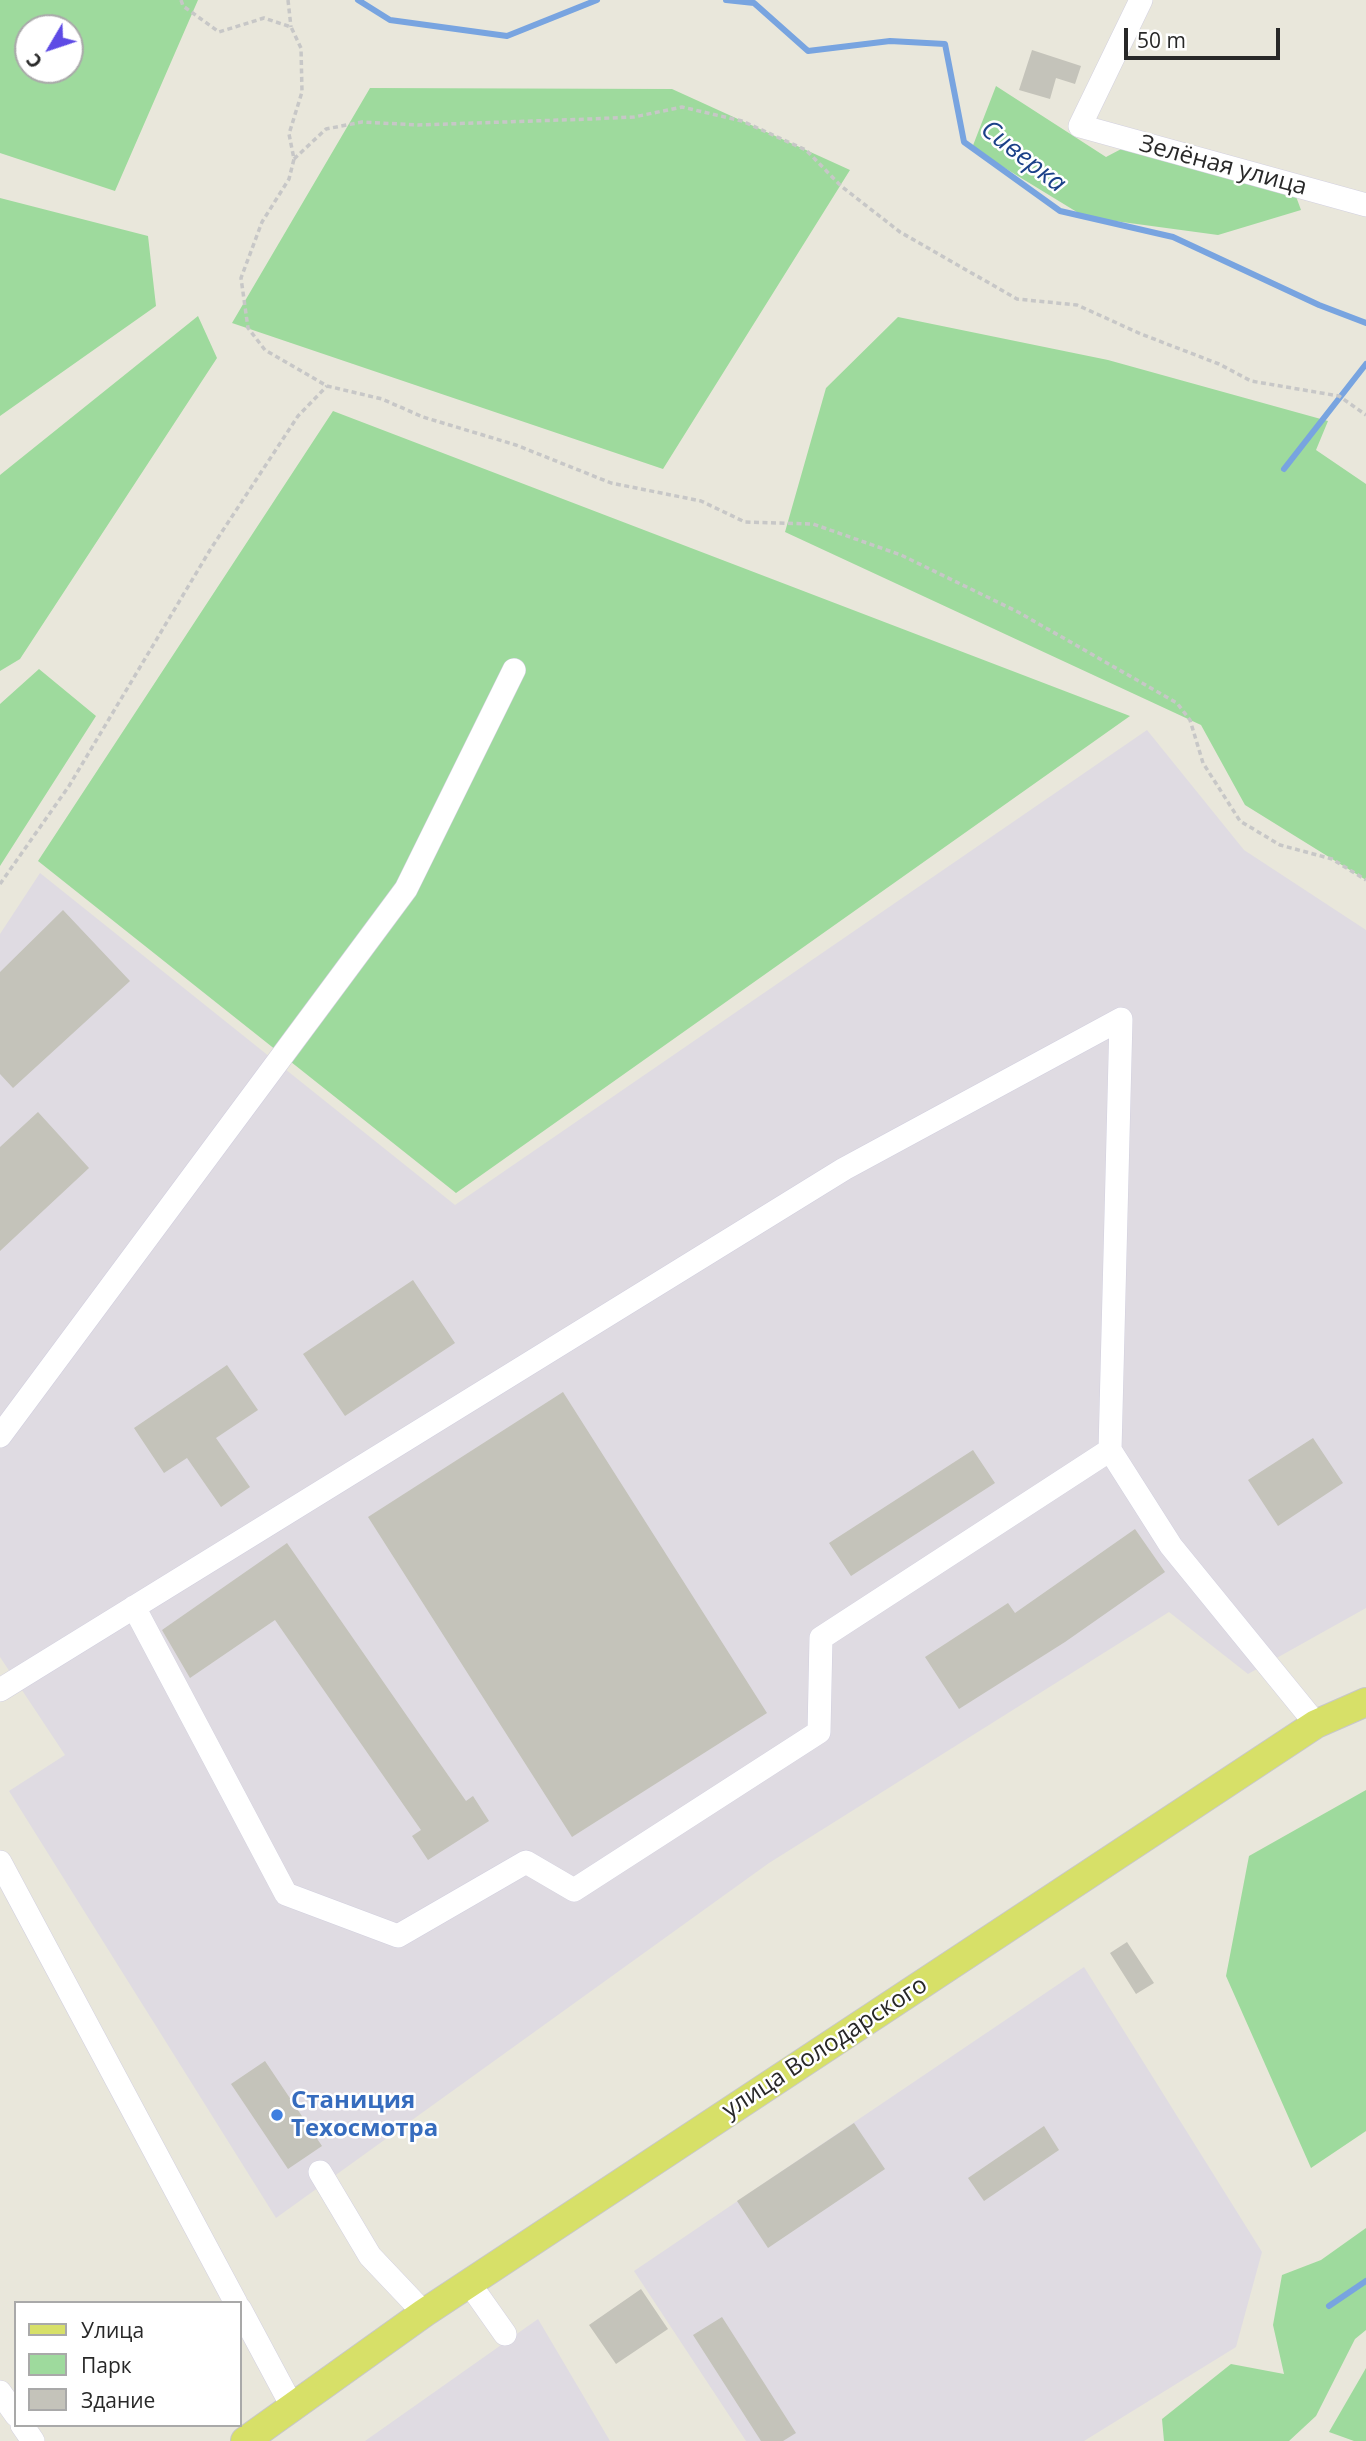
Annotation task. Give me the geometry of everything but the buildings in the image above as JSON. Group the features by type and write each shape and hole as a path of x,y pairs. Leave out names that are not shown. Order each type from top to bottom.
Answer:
{"main road":[{"name":"улица Володарского","path":"245,2441 424,2313 1316,1724 1366,1702"}],"street":[{"name":"Зелёная улица","path":"1141,0 1080,127 1366,205"},
{"path":"0,1436 406,890 514,670"},
{"path":"0,1690 844,1169 1121,1019 1110,1450 1171,1546 1316,1724"},
{"path":"134,1607 286,1894 398,1936 526,1862 574,1890 819,1732 821,1638 1110,1450"},
{"path":"0,1862 235,2301"},
{"path":"320,2172 370,2256 424,2313"},
{"path":"469,2283 505,2334"},
{"path":"242,2313 293,2408"},
{"path":"0,2392 14,2412"}],"path":[{"path":"181,0 183,6 219,32 264,18 291,27"},
{"path":"288,0 291,27 302,48 302,92 289,134 294,159 289,179 262,222 241,278 248,328 265,350 327,386 382,399 423,417 516,445 611,483 701,501 745,522 813,524 901,555 1018,612 1177,704 1190,720 1203,763 1240,821 1280,845 1332,859 1366,880"},
{"path":"294,159 326,129 362,122 418,125 634,117 682,107 742,121 806,150 841,186 900,232 1017,299 1077,305 1219,364 1251,381 1339,396 1366,415"},
{"path":"0,884 69,786 210,550 298,416 327,386"}],"shaded area":[{"path":"1147,730 1244,850 1366,930 1366,1608 1248,1674 1169,1612 769,1863 276,2218 9,1791 65,1755 0,1657 0,934 40,873 455,1205"},
{"path":"1084,1967 1262,2252 1236,2347 1084,2441 746,2441 634,2271"},
{"path":"538,2319 610,2441 365,2441"}],"green space":[{"path":"0,0 198,0 115,191 0,153"},
{"path":"996,86 1106,157 1144,137 1287,172 1301,210 1218,235 1085,217 972,148"},
{"path":"370,88 672,89 850,170 663,469 232,323"},
{"path":"0,198 148,236 156,306 0,416"},
{"path":"198,316 217,358 20,659 0,671 0,475"},
{"path":"898,317 1108,360 1328,421 1316,450 1366,484 1366,880 1245,805 1201,725 785,532 826,388"},
{"path":"333,411 1130,716 456,1193 38,861"},
{"path":"39,669 96,716 0,866 0,704"},
{"path":"1366,1790 1366,2131 1311,2168 1226,1976 1249,1856"},
{"path":"1366,2228 1366,2330 1355,2339 1316,2416 1289,2441 1164,2441 1162,2419 1231,2364 1284,2374 1273,2325 1282,2275 1321,2260"},
{"path":"1366,2368 1366,2441 1354,2441 1329,2432"}],"waterway":[{"name":"Сиверка","path":"358,0 390,20 507,36 597,0"},
{"name":"Сиверка","path":"726,0 754,3 808,51 890,41 945,44 964,142 1060,211 1173,237 1319,305 1366,323"},
{"path":"1284,469 1366,364"},
{"path":"1329,2306 1366,2281"}],"place":[{"name":"Станиция Техосмотра","path":"277,2115"}]}
